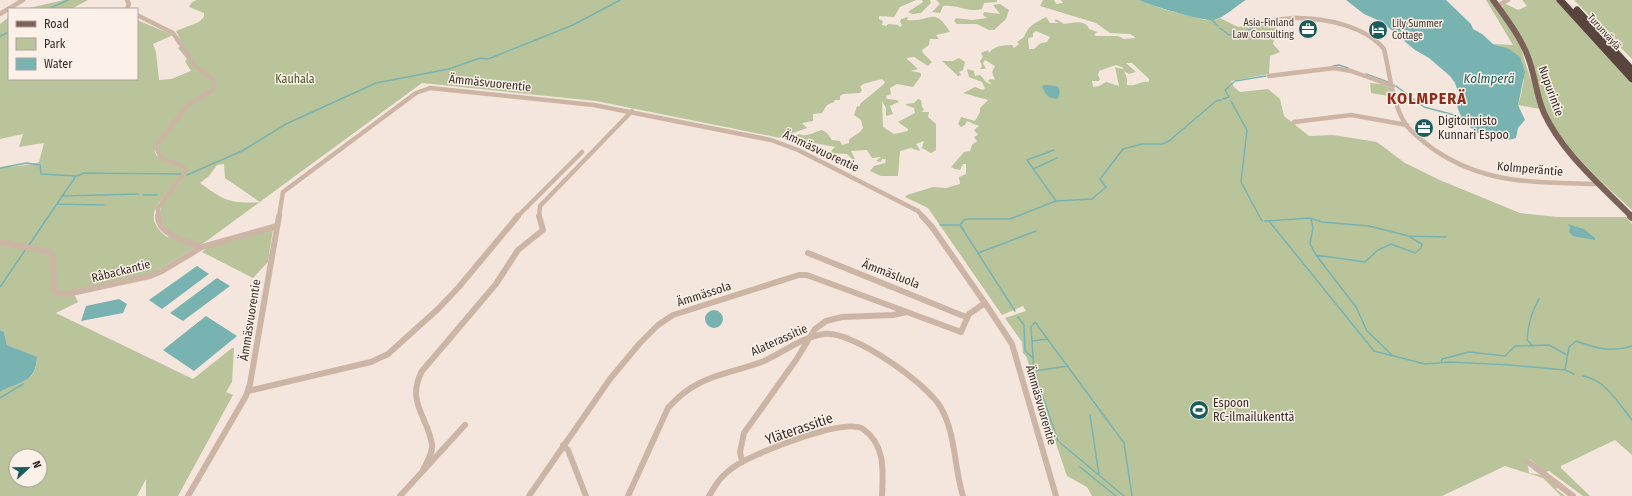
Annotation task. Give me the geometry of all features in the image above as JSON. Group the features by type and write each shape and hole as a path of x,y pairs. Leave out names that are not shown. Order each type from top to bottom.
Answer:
{"highway":[{"name":"Turunväylä","path":"1560,0 1632,79"},
{"name":"Turunväylä","path":"1568,0 1632,70"}],"main road":[{"name":"Nupurintie","path":"1493,0 1513,28 1524,48 1544,112 1554,130 1567,147 1632,217"}],"street":[{"path":"10,8 23,0"},
{"path":"1497,6 1508,0"},
{"path":"138,16 173,33 196,67 208,75 214,82 214,88 212,91 189,104 169,127 158,143 157,149 161,158 184,167 186,171 158,208 158,219 168,234 202,246"},
{"name":"Kolmperäntie","path":"1251,24 1286,18 1312,19 1331,23 1380,42 1384,49 1400,113 1407,125 1436,150 1481,174 1527,182 1601,184"},
{"path":"1269,76 1334,68 1351,71 1393,86"},
{"name":"Ämmäsvuorentie","path":"188,496 248,391 255,359 283,192 290,185 416,93 423,90 444,89 594,105 632,111 784,144 911,206 924,216 932,226 1012,344 1056,496"},
{"path":"423,470 430,455 432,445 415,393 416,382 422,371 496,284 518,250 543,230 538,214 540,206 632,111"},
{"path":"1294,122 1350,114 1407,125"},
{"path":"248,391 371,362 388,354 458,288 511,223 582,152"},
{"name":"Råbackantie","path":"0,242 50,252 53,256 55,292 67,294 157,273 202,246 277,226"},
{"name":"Ämmäsluola","path":"808,253 966,317"},
{"name":"Ämmässola","path":"529,496 606,384 649,331 659,322 673,315 799,275 807,274 961,332 966,317"},
{"path":"966,317 978,306 985,303"},
{"path":"742,462 740,452 744,433 811,337 815,329 826,321 842,317 893,315 907,312"},
{"name":"Alaterassitie","path":"628,496 668,408 677,396 690,386 705,378 764,361 811,337 825,333 850,338 913,380 931,394 942,408 963,496"},
{"path":"400,496 465,425"},
{"name":"Yläterassitie","path":"709,496 721,477 742,462 822,430 836,426 862,428 871,436 880,451 883,466 882,496"},
{"path":"563,445 568,450 586,496"},
{"path":"1527,461 1573,496"}],"green space":[{"path":"64,0 88,0 73,8 29,8"},
{"name":"Kauhala","path":"197,0 916,0 900,7 894,17 879,16 879,19 883,21 882,25 898,25 900,27 902,25 900,22 901,19 908,17 907,20 935,17 944,24 950,32 936,35 939,39 930,39 929,45 922,50 932,62 928,66 914,57 906,58 918,69 911,71 921,73 921,76 913,87 897,84 890,88 891,94 886,96 887,99 897,100 899,102 890,106 893,114 886,116 886,108 882,101 883,127 894,134 908,131 908,129 898,122 915,113 914,108 906,104 914,103 918,99 921,100 922,107 924,109 922,112 929,112 928,117 936,124 936,150 931,153 922,148 924,141 916,144 920,150 919,151 911,148 900,151 898,176 881,176 870,171 874,166 885,163 886,159 882,159 881,162 876,161 881,157 872,158 867,150 851,151 855,159 853,160 847,154 829,153 835,147 797,140 795,136 799,134 808,135 822,130 827,133 832,140 840,141 842,145 849,143 849,140 863,128 861,120 854,115 857,106 859,107 861,103 884,84 885,82 882,79 863,84 860,87 862,90 860,93 843,94 840,96 840,100 835,100 827,105 822,113 813,114 813,121 802,123 807,128 793,133 790,140 596,101 422,83 260,202 208,240 150,274 74,294 78,302 56,313 193,379 232,348 234,348 232,382 226,392 233,395 178,496 146,496 146,479 137,496 0,496 0,392 25,381 30,377 36,366 37,358 7,345 4,332 0,330 0,168 39,162 44,143 19,147 23,134 0,139 0,24 8,18 8,80 138,80 138,20 173,35 153,44 156,52 159,80 171,79 191,71 185,61 187,59 178,48 183,45 176,31 199,22 204,17 204,13 189,7 192,2","holes":["215,84 213,91 190,104 159,143 159,149 162,157 185,166 187,171 182,180 164,202 161,210 161,218 165,226 175,236 167,237 158,227 154,219 155,211 159,203 184,172 182,167 166,162 157,156 155,147 161,136 176,120 187,105 194,99 208,92 213,88 212,85","224,164 225,178 260,202 227,200 200,183 209,176 217,165"]},
{"path":"922,0 930,0 931,3 921,13 912,14 908,12 923,2"},
{"path":"936,0 997,0 997,2 984,3 982,9 977,10 943,6 940,13 932,12 940,4"},
{"path":"1043,0 1054,0 1056,4 1063,3 1061,0 1139,0 1163,9 1205,20 1216,20 1220,18 1238,27 1274,21 1277,27 1273,44 1280,52 1270,56 1269,74 1231,81 1234,87 1240,92 1268,89 1280,99 1284,116 1309,136 1333,135 1377,142 1405,163 1442,181 1520,213 1557,217 1626,217 1632,224 1632,455 1615,440 1561,466 1561,468 1590,496 1583,496 1549,471 1545,472 1530,459 1527,461 1529,473 1541,475 1558,487 1556,489 1565,496 1561,496 1543,478 1505,466 1442,496 1092,496 1087,487 1067,476 1026,356 1023,353 1022,342 1005,318 1026,311 1023,306 1002,315 928,208 905,197 907,195 933,187 946,188 960,184 959,177 966,174 966,164 963,164 960,170 951,167 964,152 970,151 972,145 977,141 974,137 978,135 974,130 979,126 967,121 965,125 961,127 958,124 961,117 975,121 980,112 980,108 988,100 963,93 975,87 983,90 985,88 982,82 969,77 967,69 974,71 975,76 980,75 988,83 992,84 988,81 990,79 995,80 992,72 995,66 985,60 983,63 986,69 980,69 982,66 980,61 983,57 981,53 988,50 989,53 994,48 1003,45 1012,45 1014,48 1019,44 1017,42 1024,37 1030,27 1046,17 1050,23 1059,23 1054,21 1056,19 1064,24 1078,22 1085,24 1089,29 1097,32 1094,35 1096,36 1118,36 1124,39 1136,38 1130,34 1110,33 1096,23 1040,6","holes":["1036,31 1050,37 1047,42 1041,43 1034,49 1029,49 1028,38 1033,37 1033,33","1126,63 1132,63 1149,79 1149,82 1127,85 1127,78 1124,71 1129,74 1136,72","1116,65 1124,68 1122,69 1115,67 1119,86 1106,82 1099,86 1093,87 1092,81 1099,81 1100,79 1098,75 1099,71"]},
{"path":"1486,0 1491,0 1509,26 1520,46 1540,109 1518,105 1523,83 1523,67 1520,60 1514,54 1494,44 1513,45"},
{"path":"1522,0 1557,0 1632,84 1632,210 1578,157 1558,133 1550,120 1543,105 1532,64 1526,50 1502,8 1504,3 1518,10 1527,6"},
{"path":"1574,0 1632,0 1632,59"},
{"path":"1000,4 1009,10 1006,19 994,30 989,30 977,24 957,24 954,21 956,18 972,20 987,18 983,15 984,12 1000,14 993,5"},
{"path":"959,58 965,62 963,70 959,72 961,75 958,76 942,61 953,61"},
{"path":"1370,83 1382,84 1393,89 1394,97 1371,93"},
{"path":"273,229 268,262 253,278 202,252 210,246"}],"water":[{"path":"1139,0 1246,0 1222,17 1209,20 1189,16"},
{"name":"Kolmperä","path":"1346,0 1446,0 1471,24 1473,29 1482,34 1493,44 1509,49 1520,57 1525,72 1518,105 1525,120 1518,128 1516,138 1506,140 1496,139 1486,137 1476,132 1462,117 1456,97 1459,94 1455,83 1450,76 1429,58 1415,50 1382,22 1364,14"},
{"path":"1042,86 1057,86 1060,92 1057,99 1047,96"},
{"path":"1568,224 1584,229 1595,238 1595,240 1573,236 1569,232 1570,227"},
{"path":"197,266 209,274 162,309 149,300"},
{"path":"217,278 230,286 183,321 170,313"},
{"path":"119,299 127,304 123,313 81,321 86,306"},
{"path":"710,310 718,310 723,315 721,326 718,328 710,328 705,323 705,315"},
{"path":"206,316 237,336 194,371 163,350"},
{"path":"0,330 4,332 7,345 37,357 36,366 30,377 0,392"}],"waterway":[{"path":"50,8 68,0"},
{"path":"187,175 242,151 286,124 376,83 449,69 480,58 488,59 573,25 620,0"},
{"path":"1212,20 1218,26"},
{"path":"1220,28 1229,35 1243,33 1259,24"},
{"path":"0,36 8,32"},
{"path":"1333,66 1339,65 1348,68"},
{"path":"1366,74 1388,82"},
{"path":"1235,81 1266,76"},
{"path":"1223,99 1229,97 1225,90 1234,82"},
{"path":"1396,86 1424,107 1462,117"},
{"path":"1056,201 1092,199 1106,187 1100,179 1123,149 1142,144 1162,144 1169,141 1216,101 1221,100"},
{"path":"1231,101 1247,130 1241,182 1262,221"},
{"path":"1033,169 1027,160 1054,150"},
{"path":"1033,169 1057,158"},
{"path":"0,168 26,163 40,165 41,174 76,176 29,245"},
{"path":"1033,169 1056,201"},
{"path":"77,176 84,173 182,174"},
{"path":"63,196 138,194"},
{"path":"143,195 157,195"},
{"path":"960,225 964,220 969,219 1010,219 1056,201"},
{"path":"57,204 104,205"},
{"path":"1265,221 1310,218 1322,222 1369,226 1409,236 1446,237"},
{"path":"1311,219 1313,228 1310,244 1316,255"},
{"path":"1269,221 1374,351 1425,364 1450,362 1565,370"},
{"path":"940,225 960,225"},
{"path":"960,225 1015,311"},
{"path":"978,253 1036,231"},
{"path":"1316,255 1365,262 1378,250 1391,244 1415,253 1421,248 1422,244 1410,237"},
{"path":"0,287 26,249"},
{"path":"1316,255 1356,307 1367,331 1391,354"},
{"path":"1532,345 1527,340 1527,334 1532,314 1539,299"},
{"path":"1018,317 1024,325 1025,351 1033,358"},
{"path":"1034,371 1031,327 1035,322 1048,339"},
{"path":"1032,341 1048,339"},
{"path":"1048,339 1067,366"},
{"path":"1565,370 1569,347 1576,341 1604,349 1617,349 1632,346"},
{"path":"1441,362 1442,359 1469,352 1505,356 1515,346 1532,345"},
{"path":"1532,345 1549,345 1567,355"},
{"path":"1034,371 1067,366"},
{"path":"1067,366 1124,443 1132,496"},
{"path":"1565,370 1574,374"},
{"path":"1034,371 1058,441 1124,496"},
{"path":"1583,376 1591,378 1605,387 1632,420"},
{"path":"0,398 23,384"},
{"path":"1090,415 1099,475"},
{"path":"1080,467 1116,496"}],"place":[{"name":"Asia-Finland Law Consulting","path":"1308,29"},
{"name":"Lily Summer Cottage","path":"1378,30"},
{"name":"Digitoimisto Kunnari Espoo","path":"1424,128"},
{"name":"Espoon RC-ilmailukenttä","path":"1199,410"}],"district":[{"name":"KOLMPERÄ","path":"1427,98"}]}
